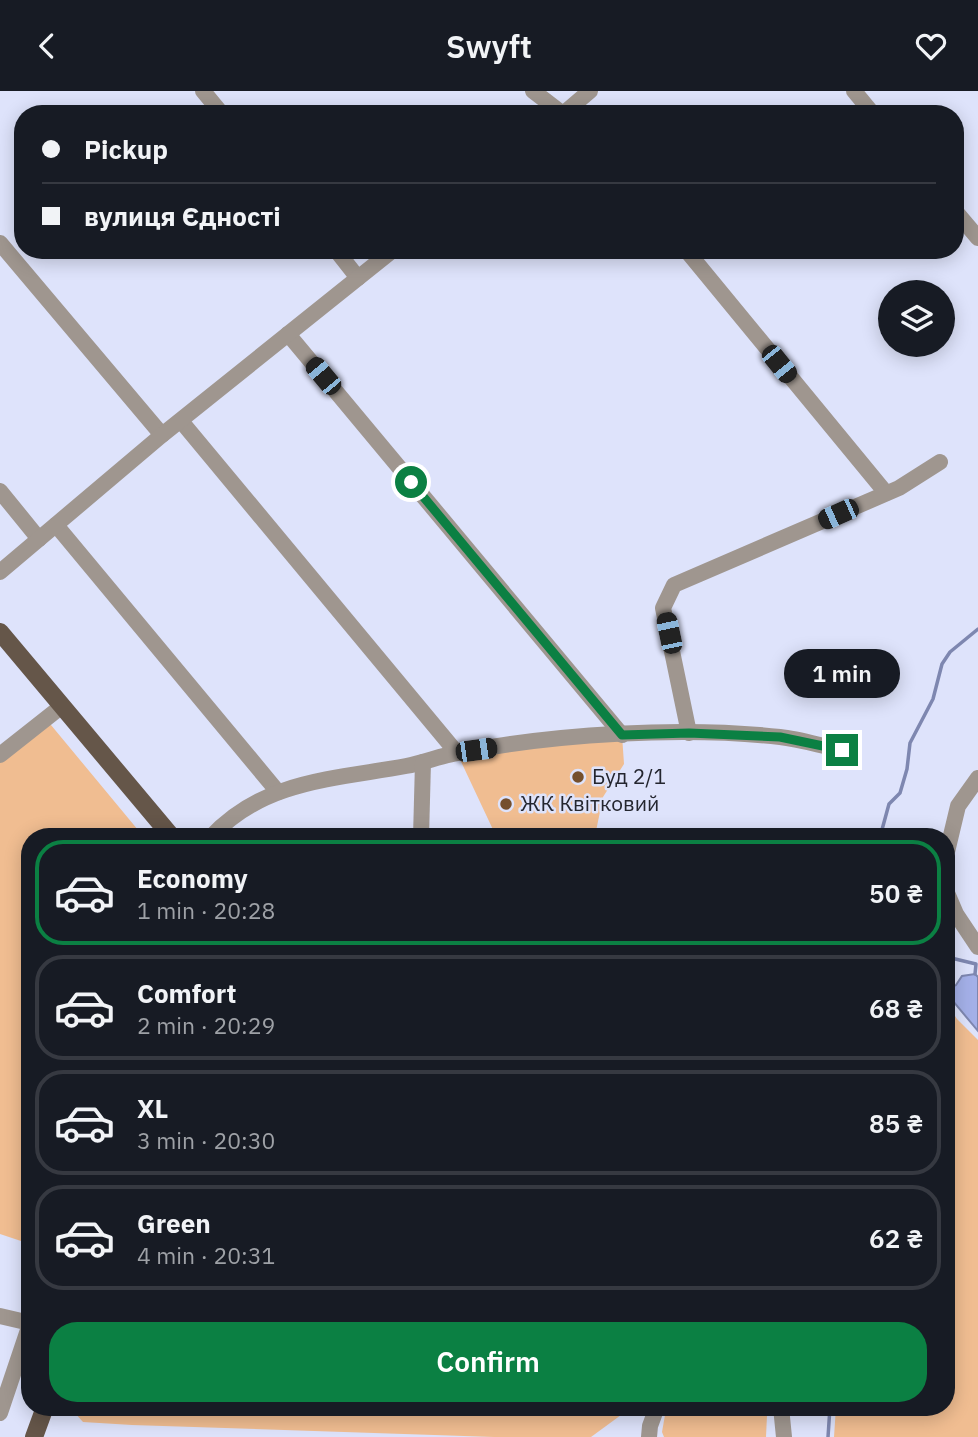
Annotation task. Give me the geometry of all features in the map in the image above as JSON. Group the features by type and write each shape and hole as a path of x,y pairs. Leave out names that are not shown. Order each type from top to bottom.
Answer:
{"main road":[{"path":"0,632 164,828"},
{"path":"34,1437 42,1416"}],"street":[{"path":"203,91 215,105"},
{"path":"533,91 551,105"},
{"path":"574,105 590,91"},
{"path":"854,91 866,105"},
{"path":"964,222 978,239"},
{"path":"0,243 162,435"},
{"path":"342,259 358,278"},
{"path":"0,572 162,435 382,259"},
{"path":"693,259 886,493"},
{"path":"288,334 622,735"},
{"path":"181,421 457,753"},
{"path":"689,733 663,608 674,585 886,493 940,462"},
{"path":"0,492 39,539"},
{"path":"56,525 278,792"},
{"path":"0,755 62,706"},
{"path":"219,828 226,821 278,792 303,783 424,762 457,753 567,739 689,733 780,737 842,750"},
{"path":"421,828 424,762"},
{"path":"953,828 958,806 978,778"},
{"path":"955,912 978,947"},
{"path":"0,1316 21,1322"},
{"path":"0,1413 21,1351"},
{"path":"649,1437 654,1416"},
{"path":"782,1416 784,1437"}],"shaded area":[{"path":"46,719 136,828 21,828 21,1241 0,1234 0,755"},
{"path":"622,735 624,764 603,797 597,828 492,828 457,753"},
{"path":"955,1016 978,1040 978,1437 834,1437 835,1416 955,1416"},
{"path":"78,1416 620,1416 591,1437 494,1437 83,1422"},
{"path":"665,1416 767,1416 766,1437 664,1437 662,1432"}],"water":[{"path":"975,974 978,977 978,1031 955,1004 955,986 962,976"}],"waterway":[{"path":"882,828 889,804 900,793 907,769 910,743 933,699 942,664 950,652 978,629"},
{"path":"955,959 976,964 975,974"},
{"path":"828,1437 829,1416"}],"place":[{"name":"Буд 2/1","path":"578,777"},
{"name":"ЖК Квітковий","path":"506,804"}],"route":[{"path":"411,482 622,735 689,733 780,737 842,750"}]}
